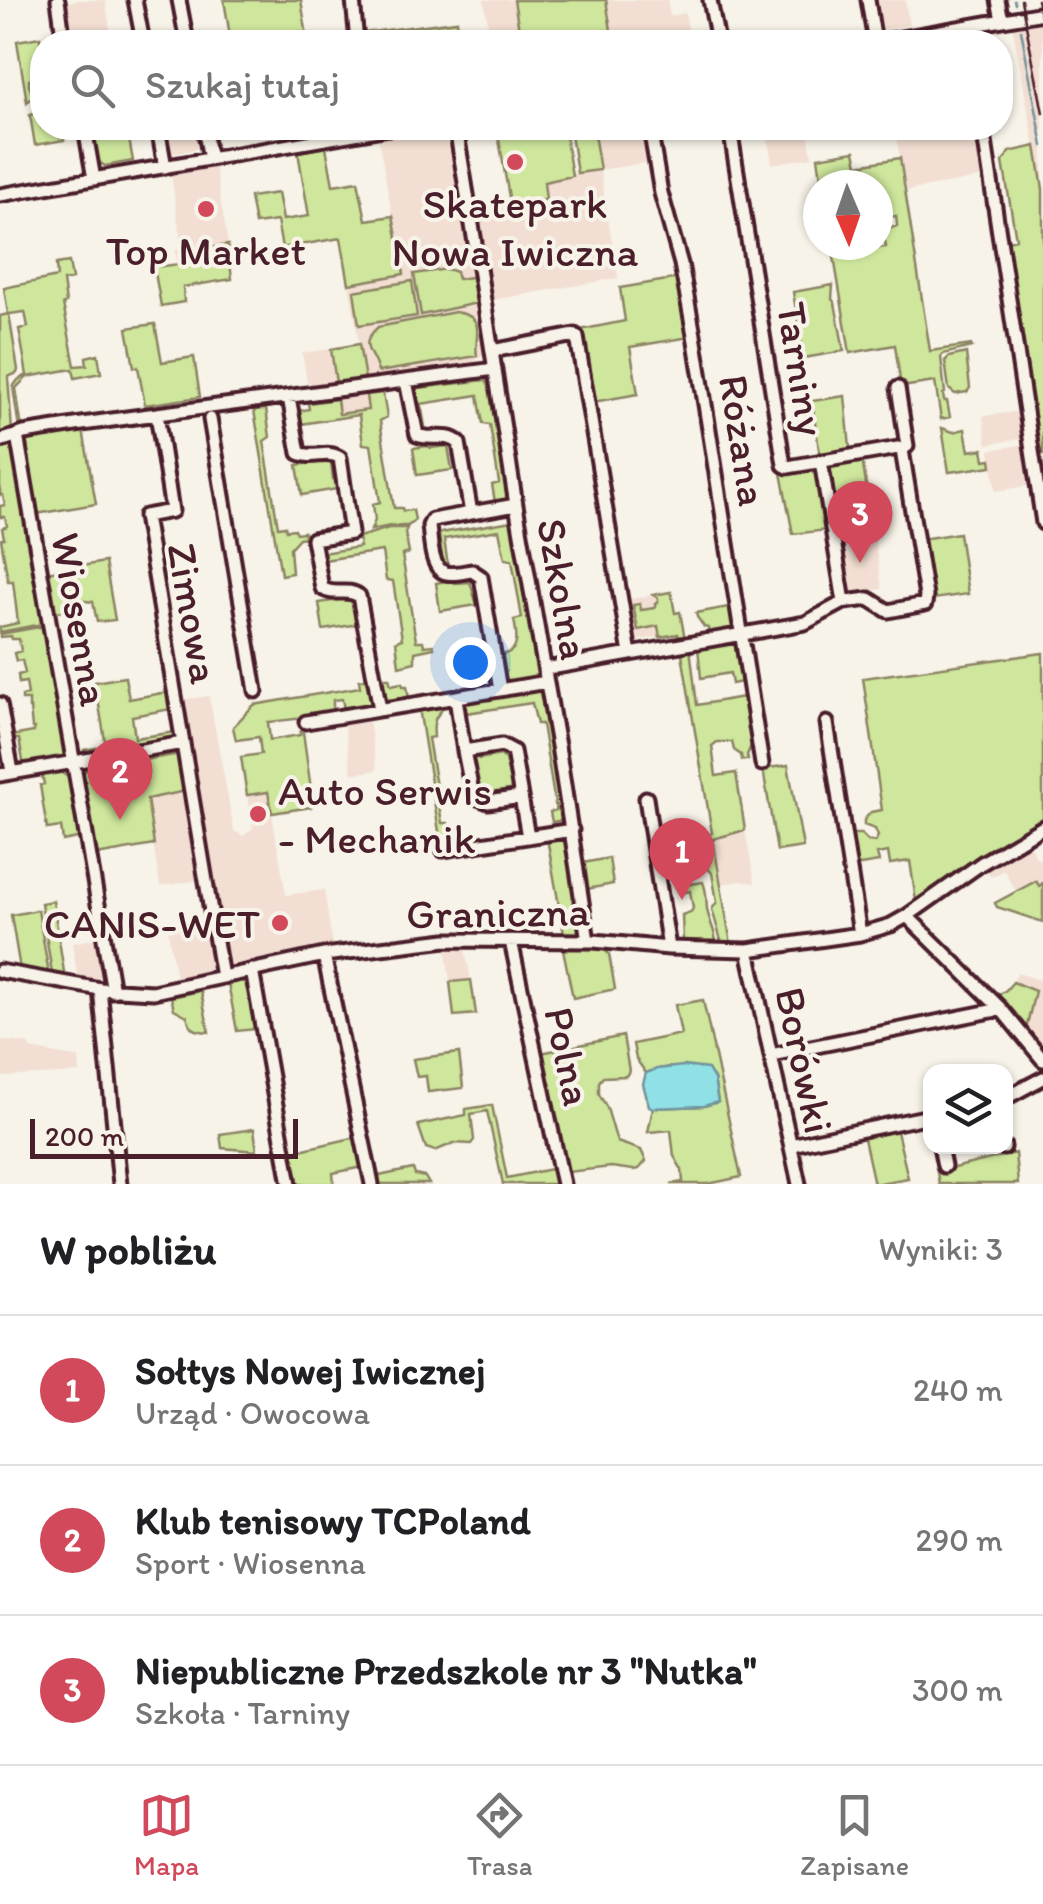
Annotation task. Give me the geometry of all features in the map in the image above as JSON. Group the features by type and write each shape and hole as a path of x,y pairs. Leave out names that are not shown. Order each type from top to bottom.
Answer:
{"street":[{"path":"58,0 62,30"},
{"path":"136,0 141,30"},
{"path":"179,0 185,30"},
{"path":"352,0 356,30"},
{"path":"710,0 716,30"},
{"path":"868,0 874,30"},
{"path":"998,0 1002,20"},
{"path":"946,30 1043,13"},
{"path":"969,26 970,30"},
{"path":"87,140 94,178"},
{"path":"160,140 165,166"},
{"path":"206,140 210,158"},
{"path":"0,194 311,140"},
{"name":"Szkolna","path":"458,140 588,941"},
{"name":"Różana","path":"652,140 694,335 762,764"},
{"name":"Tarniny","path":"732,140 784,463 788,466 902,450"},
{"path":"985,140 1043,523"},
{"path":"492,351 577,337 630,654"},
{"path":"0,441 17,435 157,414 495,369"},
{"path":"406,381 416,435 452,437 459,443 471,513"},
{"path":"306,722 500,690 630,654 805,623 844,602 869,600 891,611 922,606 926,600 902,450 907,446 898,388"},
{"path":"290,396 299,453 340,458 351,534 314,540 316,554 322,588 359,596 380,709"},
{"name":"Zimowa","path":"157,414 172,511 144,516 183,743"},
{"path":"210,419 256,691"},
{"name":"Wiosenna","path":"17,435 107,990 120,1184"},
{"name":"Tarniny","path":"821,461 844,602"},
{"path":"500,690 480,577 472,571 441,571 436,565 429,526 432,520 516,506"},
{"path":"456,698 471,791 476,798 488,802 521,797"},
{"path":"0,704 6,774 183,743 222,977"},
{"path":"827,723 860,934"},
{"path":"464,751 502,745 511,748 528,837"},
{"path":"646,798 669,948"},
{"name":"Graniczna","path":"0,971 107,990 160,992 324,955 446,940 588,941 748,950 860,934 890,925 982,862 1043,827"},
{"path":"444,850 572,830"},
{"path":"907,916 1001,1009 1043,1060"},
{"name":"Polna","path":"511,941 563,1184"},
{"name":"Borówki","path":"748,950 799,1184"},
{"path":"324,955 372,1184"},
{"path":"252,970 290,1184"},
{"path":"771,1055 1001,1009"},
{"path":"1013,1094 1043,1078"},
{"path":"790,1145 923,1117"},
{"path":"942,1154 944,1166"}],"shaded area":[{"path":"105,0 110,30 68,30 63,3"},
{"path":"484,0 514,0 519,30 489,30"},
{"path":"606,0 667,0 670,16 685,13 688,30 611,30"},
{"path":"873,0 905,0 909,25 878,30"},
{"path":"1043,20 1043,189 1013,30 1012,25"},
{"path":"164,140 204,140 205,147 167,155"},
{"path":"379,140 446,140 448,147 453,147 470,243 482,240 476,206 545,200 544,182 600,170 618,278 492,300 483,249 471,251 484,338 482,357 475,362 365,379 349,284 403,273"},
{"path":"595,140 647,140 651,162 600,170"},
{"path":"768,140 809,140 812,157 772,164"},
{"path":"897,140 981,140 985,177 905,191"},
{"path":"215,166 228,245 205,249 206,261 178,265 175,251 182,248 171,174"},
{"path":"331,349 336,383 314,386 307,381 302,353"},
{"path":"366,395 369,410 339,414 337,399"},
{"path":"1023,409 1027,438 987,444 983,416"},
{"path":"1026,444 1033,485 996,491 990,450"},
{"path":"872,522 882,589 847,594 836,528"},
{"path":"671,592 678,634 633,641 626,600"},
{"path":"209,696 234,831 243,836 253,828 247,795 268,792 286,895 324,890 333,948 243,967 224,964 180,700"},
{"path":"369,722 377,770 352,774 344,725"},
{"path":"186,791 201,880 160,886 146,799"},
{"path":"745,830 755,883 720,884 713,838"},
{"path":"1028,841 1037,859 1043,860 1043,883 1039,886 1035,881 1016,891 1004,870 991,877 984,866"},
{"path":"208,924 217,970 176,979 168,931"},
{"path":"100,938 106,983 78,980 72,943"},
{"path":"446,950 465,950 471,980 450,982"},
{"path":"1017,973 1043,981 1043,1056 1025,1034 1026,986 1013,982"},
{"path":"0,1040 79,1058 80,1073 0,1077"}],"green space":[{"path":"224,0 301,0 306,30 229,30"},
{"path":"514,0 606,0 611,30 519,30"},
{"path":"457,21 459,30 386,30"},
{"path":"30,39 27,102 17,41"},
{"path":"34,140 64,140 35,145"},
{"path":"94,140 129,140 133,161 105,166 97,161"},
{"path":"499,140 566,140 572,176 544,182 546,200 510,203"},
{"path":"572,140 595,140 600,170 577,173"},
{"path":"1036,146 1043,189 1043,455 1042,449 1036,450 1003,242 1016,239 1003,162 1009,152"},
{"path":"326,147 333,185 358,181 366,220 393,216 404,274 349,284 341,238 282,248 277,221 255,224 250,197 278,193 283,220 309,216 298,152"},
{"path":"855,151 858,165 900,158 930,351 972,347 941,357 944,401 950,417 941,419 935,382 901,387 895,345 850,353 834,260 893,260 893,227 897,226 893,216 893,170 820,170 818,157"},
{"path":"228,245 232,279 183,287 184,302 161,306 154,267 206,261 204,249"},
{"path":"69,262 72,279 63,281 63,304 75,366 87,365 86,357 98,354 101,373 75,378 73,369 27,377 16,388 21,423 25,426 19,428 13,387 27,375 19,329 28,327 25,312 9,314 18,370 8,377 12,431 0,437 0,316 8,314 4,288 57,277 56,264"},
{"path":"447,269 456,272 458,279 472,277 477,303 421,315 414,274"},
{"path":"679,278 690,337 630,347 638,394 593,402 580,330 625,321 620,288"},
{"path":"412,281 417,316 359,325 354,291"},
{"path":"833,285 832,299 844,351 804,358 793,292"},
{"path":"455,312 466,314 476,323 477,356 378,372 367,345 378,327"},
{"path":"155,324 162,362 194,357 200,397 145,405 127,328"},
{"path":"359,344 365,379 336,383 331,349"},
{"path":"966,353 970,388 955,394 949,389 945,361"},
{"path":"485,380 490,387 508,497 495,502 492,485 499,483 490,425 483,424 478,395 421,404 426,432 421,429 415,393 418,388"},
{"path":"383,393 387,417 380,421 394,508 413,510 415,520 408,526 371,530 375,520 373,504 380,502 371,445 363,444 359,415 301,424 299,411 309,409 308,403 337,399 339,414 368,410 366,395"},
{"path":"845,396 850,448 820,457 812,401"},
{"path":"266,409 270,437 264,441 278,527 304,532 305,537 290,548 292,573 281,575 254,410"},
{"path":"942,428 953,432 965,429 969,451 983,449 985,460 991,459 992,466 949,472"},
{"path":"83,430 96,504 36,514 24,445 27,440"},
{"path":"12,444 42,624 0,632 0,627 18,623 13,581 8,581 1,539 2,528 7,526 5,517 0,517 0,506 5,505 0,495 0,445"},
{"path":"448,446 452,470 417,475 413,448"},
{"path":"862,459 872,522 836,528 826,465"},
{"path":"331,462 337,489 302,495 297,465"},
{"path":"818,466 828,530 793,534 781,473"},
{"path":"512,521 538,673 508,681 501,655 515,647 514,620 522,618 512,560 505,559 499,530 444,539 448,566 443,562 439,535"},
{"path":"389,528 407,528 409,553 402,555 416,641 434,648 415,652 415,662 399,666 396,641 402,639 393,581 386,580 382,551 324,560 322,553 360,547 359,537"},
{"path":"959,533 968,594 933,599 921,539"},
{"path":"105,562 115,620 97,622 93,602 77,600 66,605 66,611 53,612 46,572"},
{"path":"470,582 477,605 440,611 436,583"},
{"path":"671,592 685,639 679,640 678,634 660,637 658,626 638,630 633,605 640,604 641,610 655,608 658,598 653,595"},
{"path":"355,600 358,624 323,630 319,603"},
{"path":"734,606 738,630 709,635 696,613"},
{"path":"45,626 66,750 61,760 20,767 19,762 23,761 19,739 11,736 34,732 34,728 29,700 22,700 22,696 28,695 26,682 19,683 18,675 25,673 22,660 16,661 14,653 21,651 19,639 0,634"},
{"path":"737,638 746,681 732,684 730,673 701,678 698,647"},
{"path":"681,648 690,648 697,705 749,696 754,739 748,760 742,760 732,742 712,746 716,776 736,773 745,830 713,839 731,944 722,944 712,909 717,902 712,873 699,854 709,850 707,835 712,833"},
{"path":"1043,653 1043,823 976,860 916,901 910,861 890,864 888,852 877,854 879,862 854,866 849,834 861,834 875,842 875,829 864,825 864,820 871,812 882,810 863,678"},
{"path":"125,677 129,699 168,692 171,709 132,716 135,738 177,729 177,740 87,755 84,750 106,746 95,682"},
{"path":"385,678 389,678 391,685 407,686 409,699 387,702"},
{"path":"365,679 372,685 376,704 344,709 342,699 333,700 333,711 268,722 270,740 303,732 311,807 272,813 268,792 247,795 241,757 261,754 259,737 236,740 233,727 254,705 360,687 359,680"},
{"path":"537,689 544,694 564,815 563,820 552,822 550,812 556,810 542,724 537,724 532,703 466,713 463,706 468,701"},
{"path":"441,705 434,737 428,738 442,823 448,823 451,842 441,844 419,708"},
{"path":"180,754 186,791 147,799 154,845 96,855 83,774 86,770"},
{"path":"501,755 513,793 486,798 475,794 468,757"},
{"path":"788,765 803,847 777,851 763,769"},
{"path":"60,772 68,777 82,837 63,841 61,827 47,829 40,785 44,784 42,774"},
{"path":"547,838 567,839 580,934 564,934"},
{"path":"609,858 613,884 587,889 583,863"},
{"path":"1036,881 1039,886 1043,883 1043,922 997,907 995,903"},
{"path":"703,882 716,944 683,940 682,915 693,908 690,891 680,893 679,886"},
{"path":"53,901 62,977 52,973 41,903"},
{"path":"38,910 47,972 20,969 11,915"},
{"path":"563,949 604,949 609,954 615,989 573,998"},
{"path":"240,980 249,990 256,1029 237,1031 228,983"},
{"path":"471,980 476,1014 454,1016 450,982"},
{"path":"1013,982 1035,991 1025,1034 994,998"},
{"path":"201,989 209,1032 192,1027 187,1016 174,1009 171,997"},
{"path":"703,1000 741,1177 708,1184 671,1184 683,1182 682,1170 674,1156 671,1130 648,1132 653,1108 718,1102 714,1079 680,1068 646,1073 636,1059 633,1044 681,1034 675,1005"},
{"path":"623,1036 629,1071 626,1076 603,1077 599,1094 617,1142 641,1150 646,1161 633,1170 611,1167 568,1172 541,1053"},
{"path":"459,1053 463,1088 428,1092 426,1076 417,1077 413,1059"},
{"path":"492,1105 507,1178 556,1168 559,1184 503,1184 487,1111 471,1114 471,1144 454,1143 435,1151 426,1148 418,1125"},
{"path":"896,1127 908,1178 874,1184 863,1134"},
{"path":"254,1129 257,1151 222,1148 220,1134"},
{"path":"357,1137 363,1167 333,1173 334,1184 297,1184 291,1152"},
{"path":"1013,1153 1018,1184 939,1184 937,1172"},
{"path":"413,1169 415,1175 425,1177 429,1184 376,1184 374,1177"}],"water":[{"path":"683,1066 708,1069 718,1102 704,1106 649,1106 643,1084 646,1073"}],"waterway":[{"path":"1014,0 1015,4"},
{"path":"1021,30 1043,146"}],"railway":[{"path":"1021,0 1043,113"},
{"path":"1037,0 1043,23"}],"place":[{"name":"Skatepark Nowa Iwiczna","path":"515,162"},
{"name":"Top Market","path":"206,209"},
{"name":"Niepubliczne Przedszkole nr 3 \"Nutka\"","path":"860,563"},
{"name":"Auto Serwis - Mechanik","path":"258,814"},
{"name":"Klub tenisowy TCPoland","path":"120,820"},
{"name":"Sołtys Nowej Iwicznej","path":"682,900"},
{"name":"CANIS-WET","path":"280,923"}]}
